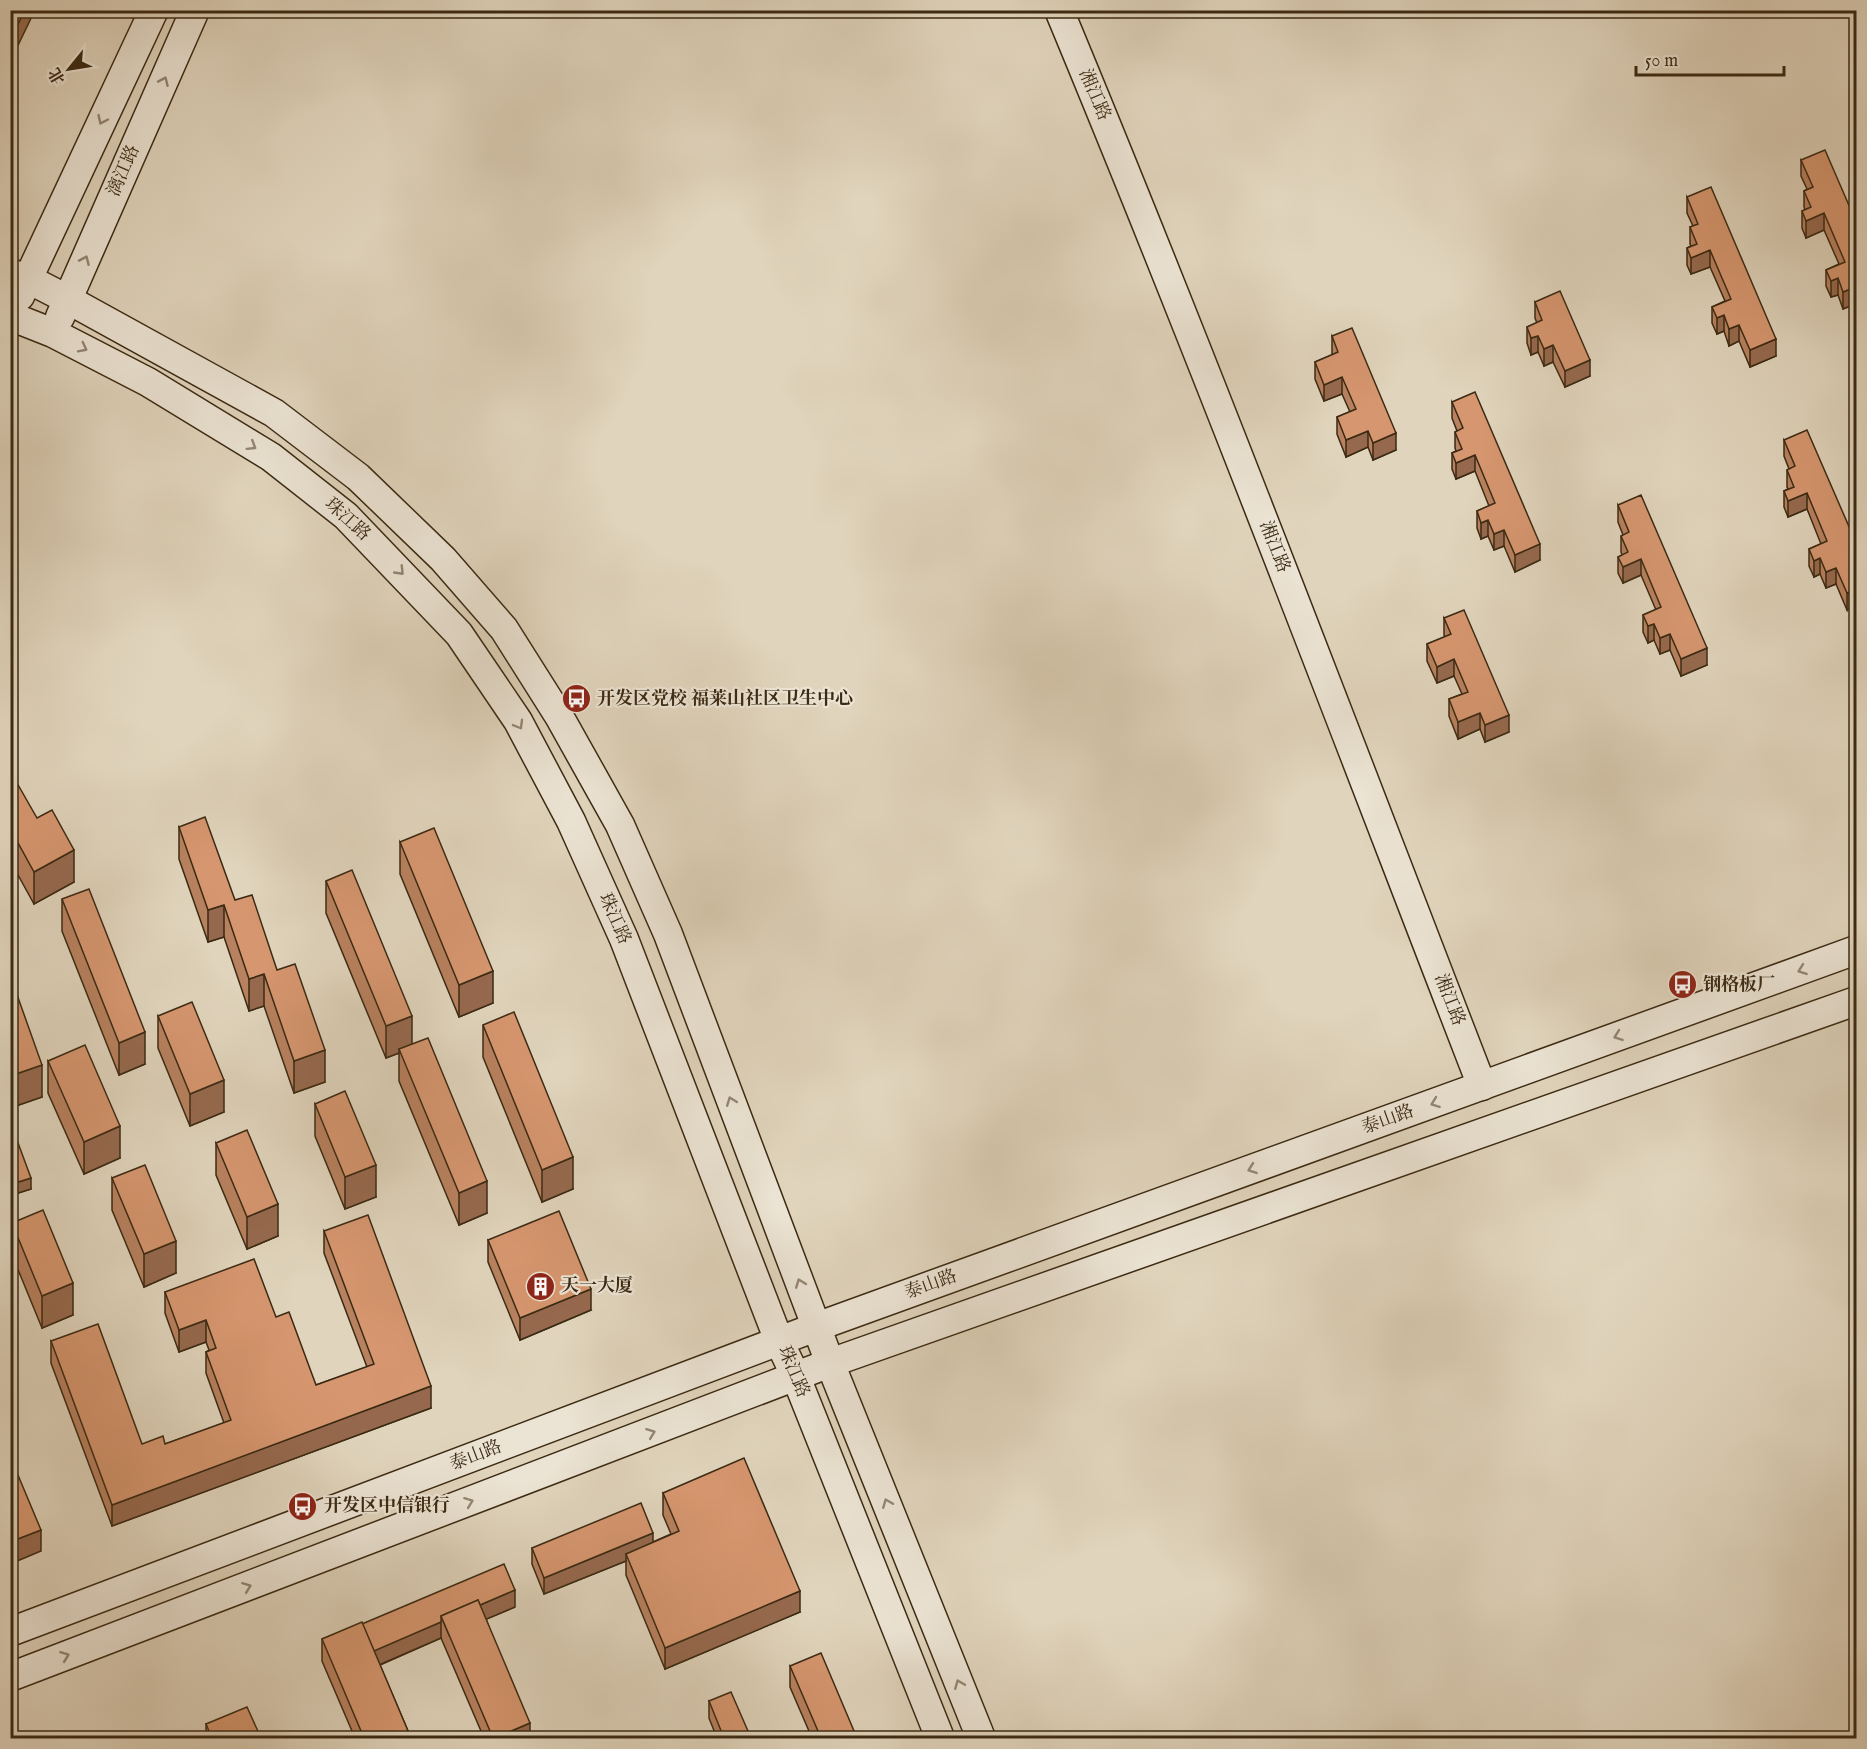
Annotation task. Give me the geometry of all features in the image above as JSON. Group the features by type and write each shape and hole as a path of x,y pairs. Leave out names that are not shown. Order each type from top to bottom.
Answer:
{"main road":[{"path":"11,316 19,276 154,10"},
{"name":"漓江路","path":"53,333 195,10"},
{"name":"湘江路","path":"1059,10 1121,159 1298,608 1482,1086"},
{"path":"19,276 67,298 274,413 358,477 443,559 504,629 559,716 620,825 668,934 830,1363 981,1738"},
{"name":"珠江路","path":"11,316 53,333 148,382 271,458 346,516 459,634 518,721 571,821 624,939 779,1341 796,1377 940,1738"},
{"name":"泰山路","path":"10,1632 816,1327 1857,950"},
{"path":"10,1677 830,1363 1857,1001"}],"building":[{"path":"10,10 25,10 10,40"},
{"path":"1825,150 1857,224 1857,296 1853,288 1843,292 1838,278 1831,281 1826,270 1845,262 1824,213 1806,221 1802,211 1811,207 1804,191 1813,187 1801,160"},
{"path":"1711,187 1776,339 1750,350 1739,325 1729,329 1724,315 1717,318 1712,307 1731,299 1710,250 1691,258 1687,248 1697,244 1690,227 1698,224 1687,197"},
{"path":"1560,291 1590,360 1565,371 1553,345 1544,349 1538,336 1531,338 1527,327 1542,320 1535,302"},
{"path":"1352,328 1396,433 1373,443 1368,431 1346,440 1337,417 1356,409 1342,377 1324,385 1315,362 1338,352 1332,336"},
{"path":"1475,392 1540,544 1515,555 1504,530 1494,534 1488,520 1481,523 1477,511 1495,503 1475,455 1456,463 1452,453 1462,449 1455,432 1463,428 1452,402"},
{"path":"1807,430 1857,545 1857,589 1847,593 1836,568 1826,572 1820,558 1814,561 1809,549 1827,541 1807,493 1788,501 1784,491 1794,487 1787,470 1795,466 1784,440"},
{"path":"1641,495 1707,648 1681,659 1670,634 1660,638 1654,624 1648,626 1643,615 1661,607 1641,559 1623,567 1618,557 1628,552 1621,536 1629,532 1618,505"},
{"path":"1464,610 1509,715 1485,725 1480,713 1458,722 1449,699 1468,692 1454,659 1437,667 1427,644 1451,634 1444,618"},
{"path":"13,776 37,818 52,810 74,850 34,872 12,832 10,833 10,778"},
{"path":"205,817 235,900 252,895 277,970 295,964 325,1050 294,1061 264,974 249,979 224,905 208,910 179,827"},
{"path":"434,828 493,971 459,985 400,842"},
{"path":"352,870 412,1016 386,1026 326,881"},
{"path":"89,889 145,1032 119,1043 62,899"},
{"path":"10,975 42,1065 13,1075 10,1068"},
{"path":"192,1002 224,1080 190,1094 158,1016"},
{"path":"514,1012 573,1157 542,1170 483,1025"},
{"path":"428,1038 487,1181 459,1193 399,1049"},
{"path":"85,1045 120,1126 84,1142 48,1061"},
{"path":"345,1091 376,1165 345,1177 315,1104"},
{"path":"11,1124 31,1178 15,1183 10,1171"},
{"path":"247,1130 278,1204 247,1217 216,1143"},
{"path":"145,1165 176,1241 144,1254 112,1178"},
{"path":"43,1210 73,1283 42,1296 12,1223"},
{"name":"天一大厦","path":"559,1211 591,1289 520,1318 488,1240"},
{"path":"368,1215 431,1386 112,1505 51,1341 98,1324 142,1444 163,1436 165,1444 231,1420 206,1352 216,1348 206,1320 179,1330 165,1292 254,1259 276,1317 289,1312 316,1385 374,1364 324,1231"},
{"path":"10,1456 41,1530 10,1542"},
{"path":"744,1458 800,1591 665,1648 626,1554 679,1531 663,1493"},
{"path":"641,1503 653,1533 544,1578 532,1548"},
{"path":"504,1564 515,1590 480,1605 478,1600 441,1616 441,1622 374,1651 362,1624"},
{"path":"478,1600 530,1723 495,1738 493,1738 441,1616"},
{"path":"362,1622 411,1738 364,1738 322,1639"},
{"path":"821,1653 857,1738 821,1738 790,1666"},
{"path":"731,1692 751,1738 724,1738 709,1701"},
{"path":"247,1707 261,1738 212,1738 206,1724"}],"place":[{"name":"开发区党校 福莱山社区卫生中心","path":"576,699"},
{"name":"钢格板厂","path":"1682,985"},
{"name":"天一大厦","path":"540,1286"},
{"name":"开发区中信银行","path":"303,1506"}]}
